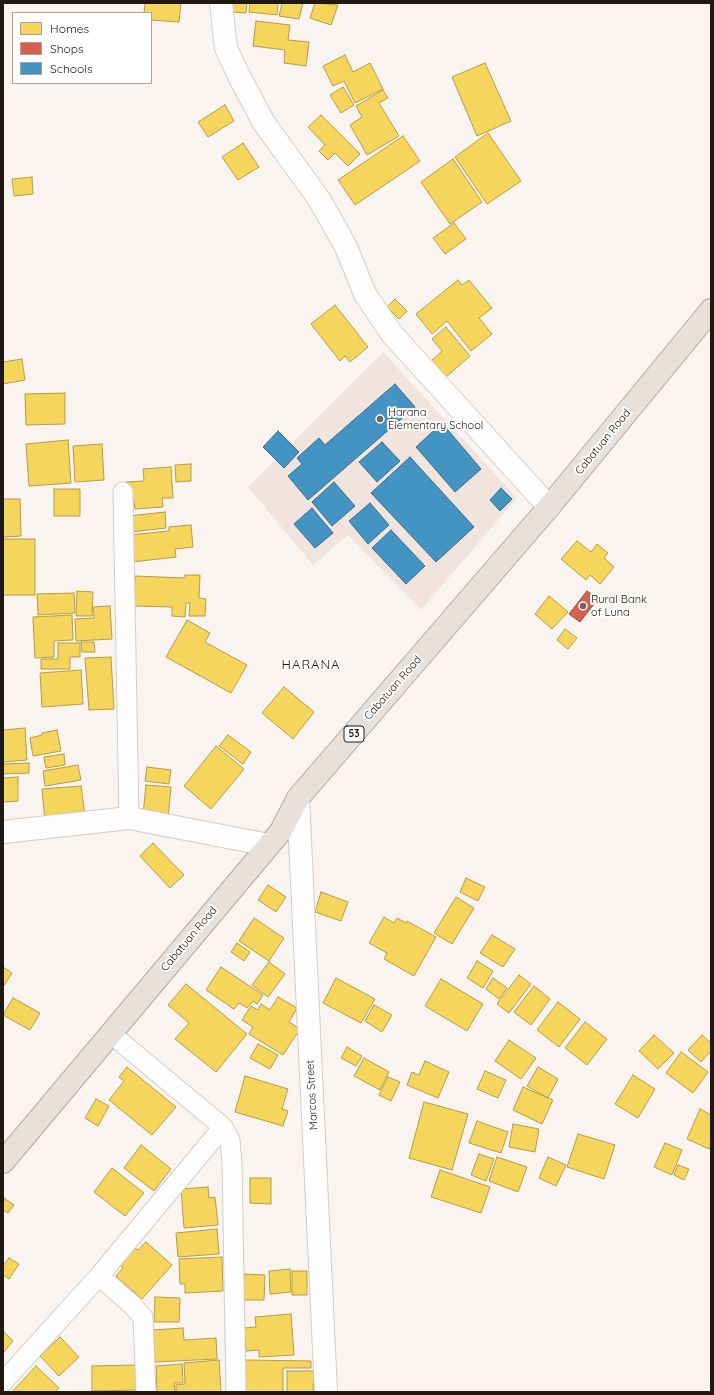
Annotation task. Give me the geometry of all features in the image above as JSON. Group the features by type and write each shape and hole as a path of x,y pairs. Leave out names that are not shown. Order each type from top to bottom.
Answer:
{"highway":[{"name":"Cabatuan Road","path":"3,1162 110,1033 282,831 298,798 549,507 711,310"}],"street":[{"path":"220,3 226,48 240,78 264,123 319,199 346,247 365,294 392,334 549,507"},
{"path":"123,492 129,818"},
{"name":"Marcos Street","path":"298,798 326,1392"},
{"path":"3,832 129,818 269,845"},
{"path":"110,1033 223,1127 230,1140 232,1164 236,1392"},
{"path":"3,1382 98,1276 223,1127"},
{"path":"98,1276 131,1304 143,1317 146,1392"}],"shaded area":[{"name":"Harana Elementary School","path":"383,352 517,498 421,610 348,535 313,565 248,487"}],"building: Homes":[{"path":"145,3 181,3 179,22 152,20 152,12 144,12"},
{"path":"233,3 247,3 246,13 232,12"},
{"path":"250,3 278,3 277,15 249,12"},
{"path":"282,3 303,3 299,19 279,16"},
{"path":"315,3 338,5 331,25 310,18"},
{"path":"256,21 290,25 288,40 309,42 306,66 284,63 285,50 253,46"},
{"path":"345,55 353,72 370,63 383,89 355,103 344,81 333,86 323,66"},
{"path":"485,63 511,121 477,136 452,77"},
{"path":"343,87 354,105 341,113 330,95"},
{"path":"383,90 388,98 379,103 399,136 367,155 350,125 362,117 356,106"},
{"path":"225,105 234,121 208,137 198,122"},
{"path":"321,115 360,154 348,166 335,153 328,160 319,151 325,145 308,127"},
{"path":"488,133 521,181 487,204 455,157"},
{"path":"403,136 420,161 355,205 338,180"},
{"path":"243,143 259,167 238,180 222,157"},
{"path":"453,159 482,202 450,224 421,182"},
{"path":"32,177 33,194 14,196 12,179"},
{"path":"454,223 466,239 445,254 433,238"},
{"path":"458,280 462,285 469,280 492,308 479,318 492,334 471,351 447,321 432,334 416,314"},
{"path":"395,299 407,311 399,319 387,307"},
{"path":"335,305 368,347 350,362 345,356 340,361 311,324"},
{"path":"446,327 470,356 446,377 431,361 442,351 432,339"},
{"path":"22,359 25,380 3,384 3,362"},
{"path":"65,393 65,424 26,425 25,394"},
{"path":"68,440 71,483 29,486 26,444"},
{"path":"102,444 104,480 75,482 73,446"},
{"path":"191,464 191,481 176,482 175,465"},
{"path":"171,467 173,498 162,498 163,507 135,509 134,501 127,501 126,482 144,481 143,469"},
{"path":"54,489 80,489 80,516 54,516"},
{"path":"3,499 20,499 21,536 3,537"},
{"path":"165,512 166,528 131,532 129,516"},
{"path":"191,525 193,547 175,549 176,557 132,562 129,535 169,531 169,527"},
{"path":"3,539 35,539 35,595 3,595"},
{"path":"577,541 591,552 597,544 608,553 604,558 614,567 600,584 590,575 586,580 561,559"},
{"path":"185,575 200,575 199,598 206,599 205,616 189,616 190,603 186,603 185,617 172,616 172,607 134,606 135,576 185,578"},
{"path":"77,591 93,592 92,616 76,616"},
{"path":"74,593 75,613 38,615 37,594"},
{"path":"549,596 568,612 552,629 535,614"},
{"path":"110,606 112,639 76,641 75,619 94,618 93,607"},
{"path":"72,615 73,640 54,641 54,657 35,658 33,617"},
{"path":"187,620 210,633 205,642 247,665 231,693 166,657"},
{"path":"565,629 577,638 568,649 557,640"},
{"path":"81,642 94,642 95,652 82,652"},
{"path":"58,643 80,643 80,657 70,657 70,669 41,669 41,659 58,659"},
{"path":"111,657 114,709 89,710 85,658"},
{"path":"81,670 83,704 42,707 40,673"},
{"path":"284,687 314,712 293,739 262,713"},
{"path":"25,728 27,760 3,762 3,730"},
{"path":"57,730 61,751 33,756 30,738 42,735 42,733"},
{"path":"228,735 251,752 243,764 219,746"},
{"path":"216,746 244,769 211,809 184,786"},
{"path":"64,754 65,765 46,768 44,757"},
{"path":"29,763 29,773 3,774 3,764"},
{"path":"78,765 81,780 45,786 43,771"},
{"path":"147,767 171,770 169,784 145,781"},
{"path":"18,777 18,801 3,802 3,778"},
{"path":"146,785 171,787 168,818 143,815"},
{"path":"81,786 85,816 45,821 42,789"},
{"path":"153,843 184,875 170,888 140,856"},
{"path":"466,878 485,887 478,901 460,892"},
{"path":"268,885 286,897 276,912 258,900"},
{"path":"321,892 348,902 341,921 315,912"},
{"path":"456,897 474,908 452,944 434,933"},
{"path":"384,917 394,923 397,918 406,923 407,921 436,937 414,976 384,959 387,953 369,943"},
{"path":"254,918 284,938 269,961 239,941"},
{"path":"492,935 515,949 503,967 480,953"},
{"path":"237,943 250,952 244,961 231,952"},
{"path":"477,961 493,971 483,988 467,978"},
{"path":"269,962 285,974 268,997 252,985"},
{"path":"3,967 12,973 3,987"},
{"path":"221,967 263,995 257,1004 253,1001 247,1008 239,1003 234,1009 206,990"},
{"path":"519,975 531,984 509,1013 497,1004"},
{"path":"336,978 375,999 361,1023 323,1003"},
{"path":"493,978 507,988 499,999 486,989"},
{"path":"441,979 483,1004 467,1031 425,1006"},
{"path":"186,984 247,1034 216,1072 175,1039 189,1023 168,1005"},
{"path":"534,986 550,999 531,1025 514,1012"},
{"path":"278,997 297,1008 289,1022 300,1029 283,1055 249,1034 253,1027 242,1020 251,1006 258,1010 261,1004 270,1010"},
{"path":"13,998 40,1013 30,1030 3,1015"},
{"path":"558,1002 580,1019 559,1047 537,1030"},
{"path":"374,1005 392,1015 382,1032 365,1021"},
{"path":"585,1022 607,1039 587,1065 565,1048"},
{"path":"654,1035 674,1053 658,1069 639,1051"},
{"path":"702,1035 711,1043 711,1051 701,1062 688,1050"},
{"path":"509,1040 536,1058 521,1079 495,1061"},
{"path":"258,1044 278,1055 270,1069 250,1058"},
{"path":"347,1047 362,1056 356,1066 341,1058"},
{"path":"681,1052 708,1072 693,1093 666,1073"},
{"path":"364,1058 389,1072 380,1090 354,1076"},
{"path":"425,1061 449,1072 438,1098 407,1085 412,1072 419,1075"},
{"path":"127,1067 176,1107 152,1135 109,1100 124,1081 119,1077"},
{"path":"538,1067 558,1079 548,1098 527,1086"},
{"path":"485,1071 506,1080 498,1098 477,1089"},
{"path":"633,1075 655,1089 638,1118 615,1104"},
{"path":"245,1076 288,1089 282,1109 288,1111 283,1126 235,1112"},
{"path":"388,1077 400,1082 391,1101 379,1095"},
{"path":"523,1087 553,1100 542,1124 513,1110"},
{"path":"96,1099 109,1106 98,1126 85,1118"},
{"path":"424,1102 468,1114 452,1170 409,1158"},
{"path":"700,1109 711,1115 711,1146 709,1149 687,1139"},
{"path":"477,1121 508,1132 501,1153 469,1143"},
{"path":"513,1124 539,1129 535,1152 509,1147"},
{"path":"578,1134 615,1145 604,1179 567,1167"},
{"path":"665,1143 682,1150 672,1175 654,1167"},
{"path":"141,1145 171,1169 154,1191 124,1168"},
{"path":"479,1154 494,1159 486,1181 471,1175"},
{"path":"497,1157 527,1167 518,1192 489,1181"},
{"path":"548,1157 566,1165 556,1186 539,1178"},
{"path":"678,1165 689,1169 684,1180 674,1175"},
{"path":"112,1168 144,1193 125,1216 94,1192"},
{"path":"440,1170 490,1187 481,1213 431,1197"},
{"path":"250,1178 271,1178 271,1204 250,1203"},
{"path":"208,1187 209,1198 215,1197 218,1225 184,1228 181,1189"},
{"path":"4,1198 14,1205 8,1213 3,1210"},
{"path":"217,1229 219,1254 178,1257 176,1233"},
{"path":"146,1242 172,1265 142,1299 116,1276 123,1268 120,1265 135,1248 138,1250"},
{"path":"222,1257 223,1291 185,1293 185,1284 180,1284 179,1259"},
{"path":"9,1258 19,1264 9,1279 3,1275 3,1266"},
{"path":"290,1269 291,1292 270,1294 269,1271"},
{"path":"292,1271 307,1271 307,1295 292,1295"},
{"path":"244,1274 265,1275 264,1300 243,1300"},
{"path":"155,1297 180,1298 179,1322 154,1322"},
{"path":"291,1314 294,1355 259,1357 259,1350 246,1351 244,1328 256,1327 255,1317"},
{"path":"183,1328 184,1340 216,1338 217,1359 155,1362 153,1330"},
{"path":"3,1331 13,1341 3,1353"},
{"path":"60,1337 79,1357 59,1376 40,1356"},
{"path":"219,1360 221,1392 176,1392 176,1385 185,1384 184,1363"},
{"path":"245,1360 311,1361 311,1368 283,1368 283,1392 245,1392"},
{"path":"182,1364 183,1383 174,1383 175,1392 157,1392 156,1366"},
{"path":"136,1365 137,1390 92,1391 92,1366"},
{"path":"36,1366 59,1388 55,1392 12,1392"},
{"path":"287,1371 314,1371 313,1392 287,1392"}],"building: Shops":[{"name":"Rural Bank of Luna","path":"587,591 598,599 580,622 569,614"}],"building: Schools":[{"path":"395,384 415,407 308,500 288,476 302,464 297,458 319,438 325,445"},
{"path":"442,423 481,469 455,492 416,447"},
{"path":"278,431 299,452 284,468 263,447"},
{"path":"382,442 400,461 377,482 359,462"},
{"path":"410,457 474,527 436,562 371,493"},
{"path":"334,482 355,506 332,526 312,502"},
{"path":"501,488 512,499 500,511 490,500"},
{"path":"370,503 389,525 368,544 349,521"},
{"path":"312,508 333,533 315,548 294,524"},
{"path":"391,530 425,566 406,584 372,548"}],"place":[{"name":"Harana Elementary School","path":"380,419"},
{"name":"Rural Bank of Luna","path":"583,606"}],"district":[{"name":"HARANA","path":"311,665"}]}
